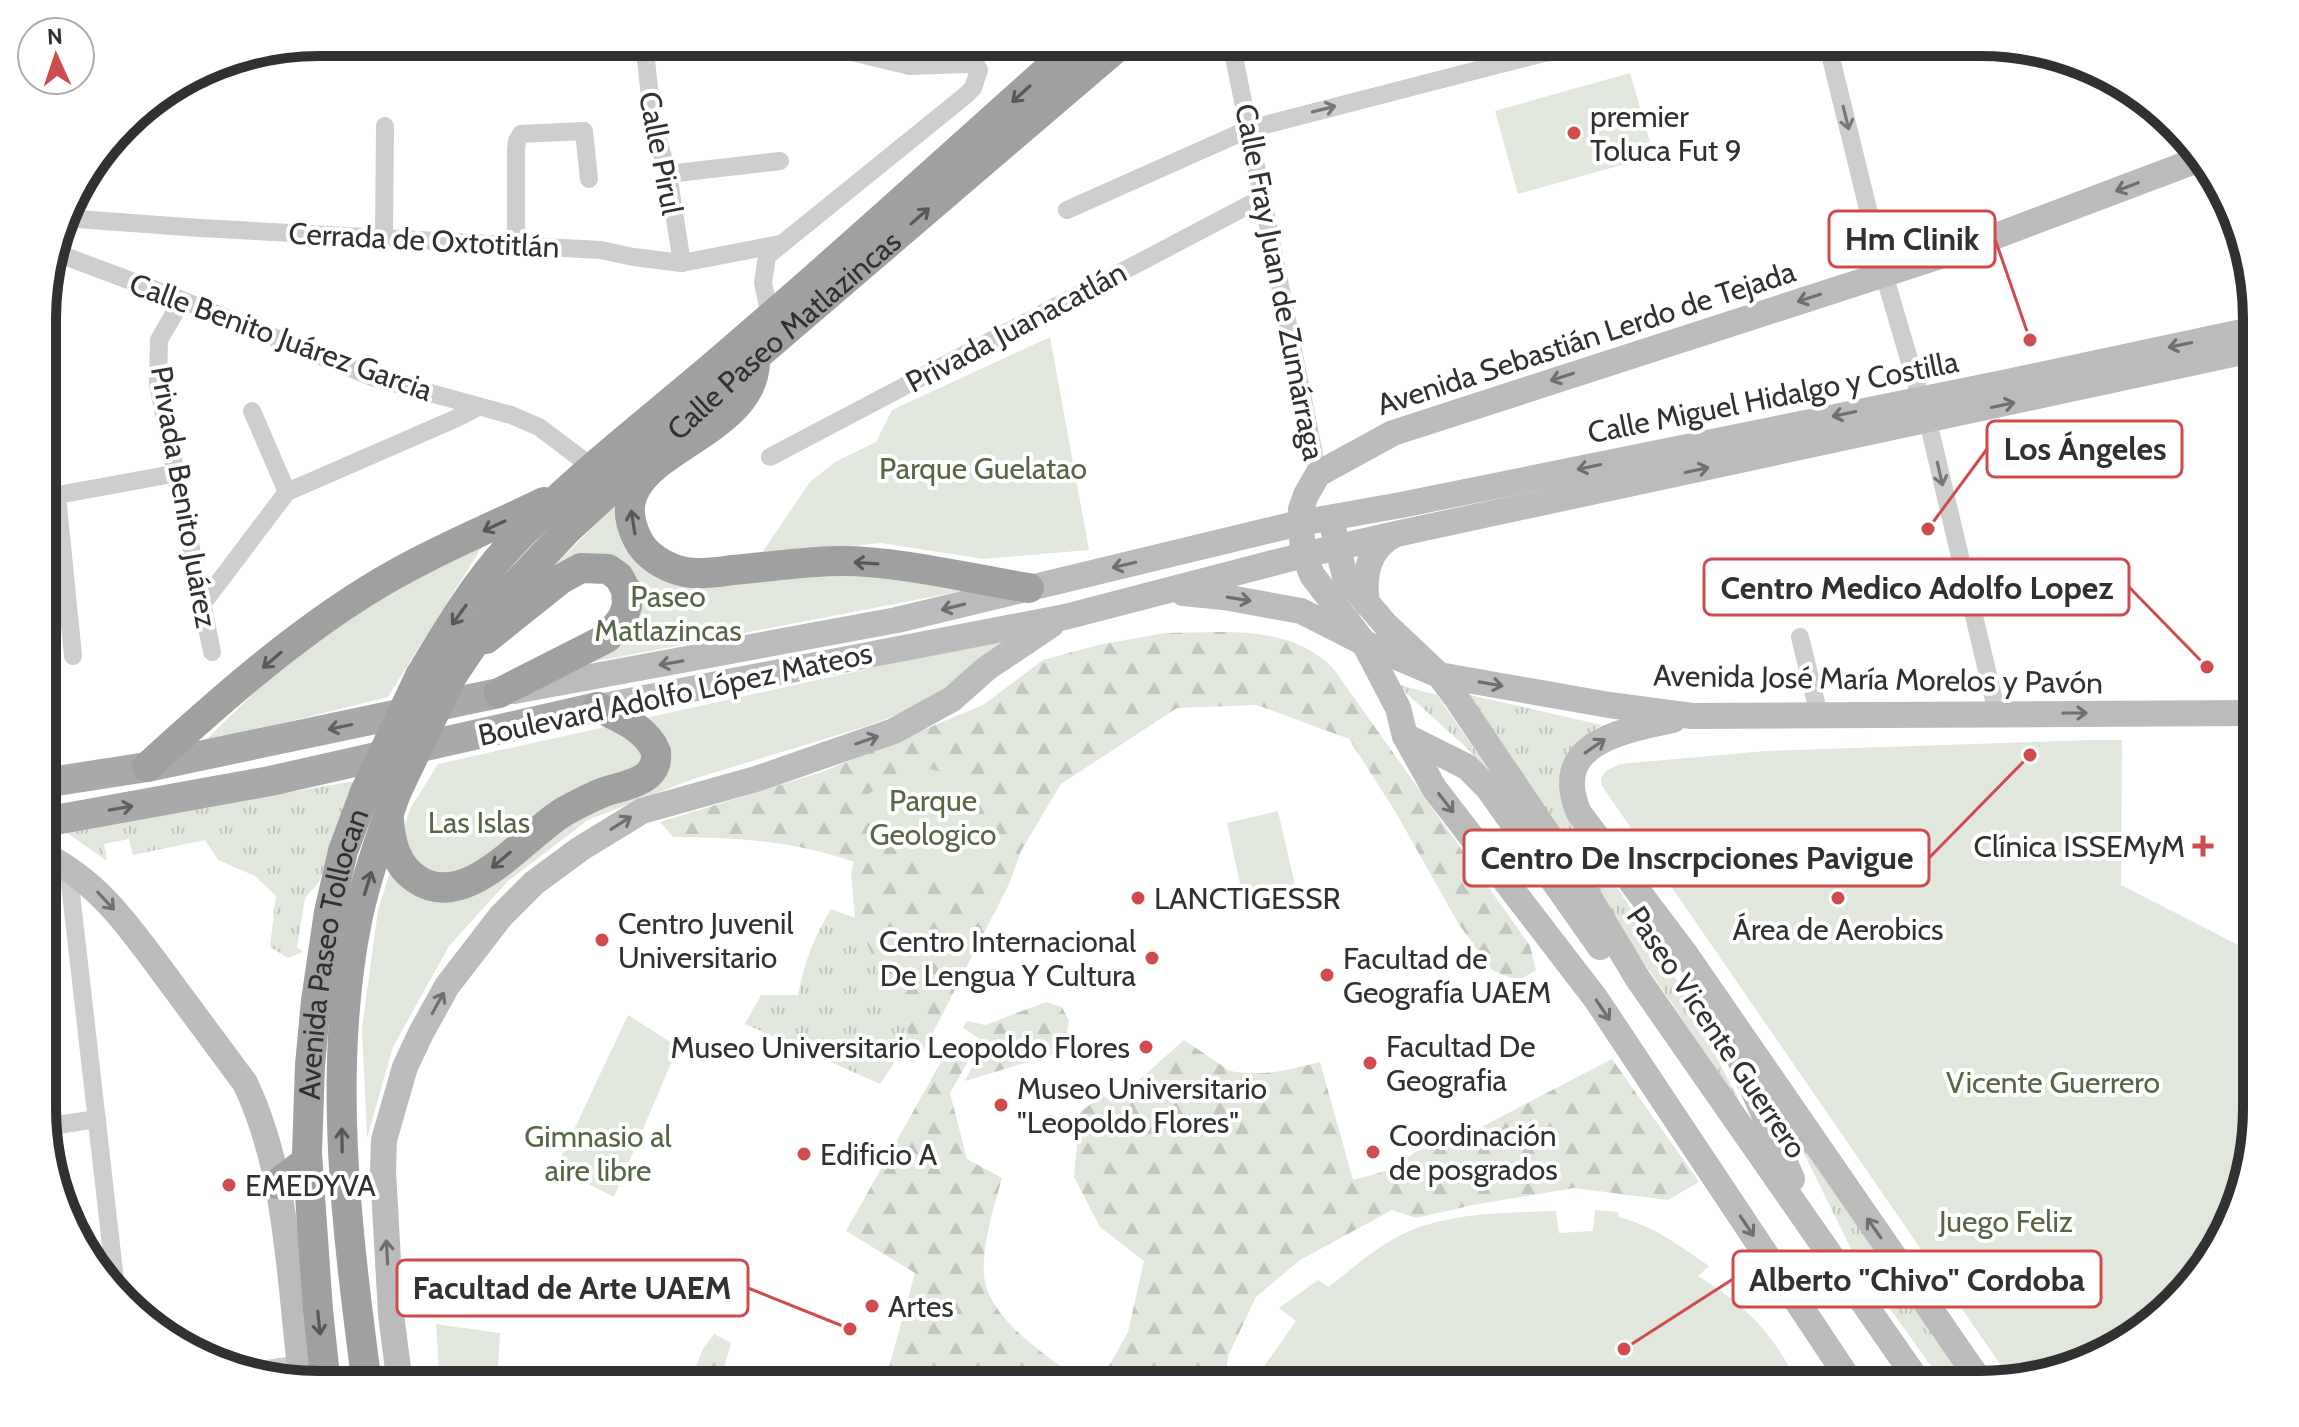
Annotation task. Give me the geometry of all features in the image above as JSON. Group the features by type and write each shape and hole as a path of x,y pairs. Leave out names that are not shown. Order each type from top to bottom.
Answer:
{"highway":[{"name":"Calle Paseo Matlazincas","path":"564,493 770,316 1063,56"},
{"name":"Calle Paseo Matlazincas","path":"460,664 508,593 567,530 692,428 727,417 743,400 753,378 755,357 1107,56"},
{"path":"692,428 645,474 634,491 631,511 634,532 645,550 662,564 698,573 842,561 882,564 1029,588"},
{"path":"147,767 309,630 365,592 423,558 564,493"},
{"name":"Avenida Paseo Tollocan","path":"325,1371 307,1161 315,1014 329,912 343,851 365,792 420,676 445,634 501,558 564,493"},
{"path":"460,664 571,572 599,567 619,577 626,590 627,606 613,633 499,693"},
{"name":"Avenida Paseo Tollocan","path":"365,1371 342,1151 342,1085 349,981 358,914 392,804 460,664"},
{"path":"392,804 390,834 398,859 412,876 439,888 474,880 547,822 593,797 632,784 653,770 656,752 645,735 634,725 598,707"},
{"path":"277,1184 307,1161"}],"main road":[{"name":"Avenida Sebastián Lerdo de Tejada","path":"1318,474 1393,433 1959,250 2191,162"},
{"name":"Calle Miguel Hidalgo y Costilla","path":"1304,555 1924,410 2003,383 2242,332"},
{"name":"Calle Miguel Hidalgo y Costilla","path":"1300,523 2242,352"},
{"name":"Paseo Vicente Guerrero","path":"1318,474 1345,577 1385,624 1439,675 1578,879 1638,979 1910,1370"},
{"path":"1318,474 1301,509 1304,555 1312,575 1364,643 1398,708 1405,736 1434,788 1596,999 1843,1370"},
{"name":"Boulevard Adolfo López Mateos","path":"56,781 147,767 499,693 883,623 1300,523"},
{"path":"1367,604 1364,585 1370,560 1380,545 1396,534"},
{"name":"Boulevard Adolfo López Mateos","path":"56,820 270,781 598,707 1065,617 1304,555"},
{"path":"1162,592 1224,597 1301,611 1364,643"},
{"path":"398,1371 391,1314 384,1140 401,1079 421,1033 447,986 501,916 534,883 580,849 642,811 756,779 894,731 952,699 1020,644 1065,617"},
{"name":"Avenida José María Morelos y Pavón","path":"1364,643 1439,675 1609,705 1692,716 2242,713"},
{"name":"Paseo Vicente Guerrero","path":"1692,716 1601,740 1574,764 1571,794 1579,813 1642,894 1717,1000 1972,1370"},
{"path":"1405,736 1467,767 1488,788 1608,959 1619,970 1638,979"},
{"path":"56,861 95,889 120,915 245,1083 259,1112 277,1184 299,1370"},
{"path":"1717,1000 1756,1100 1817,1237"}],"street":[{"name":"Calle Pirul","path":"646,56 653,124 668,174 682,263"},
{"path":"770,316 763,283 767,256 966,95 973,88 979,70 976,65 967,64 910,66 868,56"},
{"name":"Calle Fray Juan de Zumárraga","path":"1234,56 1318,474"},
{"path":"1067,210 1249,129 1509,56"},
{"path":"1830,56 1884,274 1924,410 1997,713"},
{"path":"384,237 385,126"},
{"path":"516,244 516,149 521,134 584,131 589,179"},
{"path":"668,174 780,161"},
{"name":"Privada Juanacatlán","path":"770,457 1262,198"},
{"name":"Cerrada de Oxtotitlán","path":"76,219 601,250 682,263 780,244"},
{"name":"Calle Benito Juárez Garcia","path":"64,256 372,377 511,415 539,427 592,467"},
{"name":"Privada Benito Juárez","path":"182,300 159,340 157,360 165,422 178,473 212,652"},
{"path":"203,603 287,492 478,407"},
{"path":"252,411 287,492"},
{"path":"56,496 178,473"},
{"path":"56,533 73,656"},
{"path":"1800,637 1819,715"},
{"path":"68,867 114,1272"},
{"path":"57,1125 97,1119"}],"green space":[{"name":"premier Toluca Fut 9","path":"1630,73 1654,156 1518,194 1495,111"},
{"name":"Parque Guelatao","path":"1050,337 1089,550 984,559 881,543 761,554 810,482 835,462 876,442 892,410"},
{"name":"Paseo Matlazincas","path":"624,496 635,556 852,573 972,589 577,665 612,646 616,562 513,607"},
{"path":"485,542 388,697 203,743 271,676 362,609"},
{"path":"1232,632 1276,637 1315,654 1333,668 1530,946 1536,970 1518,981 1492,970 1458,923 1395,811 1349,739 1257,705 1177,708 1061,784 1021,851 1009,884 920,1058 855,918 851,873 854,862 810,849 765,842 673,837 660,822 822,772 983,705 1043,660 1098,645 1165,633"},
{"name":"Las Islas","path":"1012,637 928,703 864,727 693,779 588,820 508,881 449,946 393,1047 367,1138 362,1028 378,910 410,809 438,764"},
{"path":"1396,684 1437,695 1521,816 1469,750"},
{"path":"1461,693 1602,725 1580,740 1567,756 1561,776 1561,802 1673,973 1744,1110"},
{"name":"Vicente Guerrero","path":"2122,740 2121,885 2242,947 2242,1125 2238,1159 2229,1193 2199,1254 2166,1294 2112,1336 2048,1362 2004,1370 1602,786 1601,778 1607,770 1620,764 1766,751"},
{"name":"Parque Geologico","path":"911,764 973,780 987,857 944,888 901,850 860,800"},
{"path":"356,781 319,882 305,898 297,947 303,952 288,958 270,947 276,896 255,876 218,860 205,840 133,855 129,839 104,844 107,861 63,830"},
{"path":"1278,811 1297,894 1245,907 1227,823"},
{"path":"831,909 855,918 911,1038 880,1084 745,1024 761,995 798,995 810,950"},
{"path":"1046,1002 1062,1007 1069,1021 1064,1051 965,1081 984,1042 963,1028 967,1021 985,1025"},
{"name":"Gimnasio al aire libre","path":"628,1015 678,1047 614,1197 556,1168"},
{"path":"1184,1040 1230,1071 1242,1073 1265,1073 1320,1062 1353,1180 1393,1169 1415,1152 1464,1136 1612,1059 1699,1182 1668,1200 1574,1188 1416,1218 1392,1210 1300,1260 1256,1297 1228,1356 1226,1370 1106,1371 1128,1332 1144,1261 1100,1227 1074,1177 1080,1112 1103,1095 1113,1103"},
{"path":"979,1042 950,1093 967,1159 1002,1178 985,1251 984,1275 988,1292 997,1308 1024,1338 1067,1371 888,1371 915,1273 846,1231 951,1044"},
{"path":"1776,1097 1962,1370 1934,1370 1860,1267"},
{"path":"1595,1210 1618,1212 1619,1217 1656,1231 1709,1266 1698,1276 1757,1322 1790,1370 1262,1370 1296,1321 1279,1308 1318,1280 1329,1287 1399,1236 1427,1225 1463,1217 1556,1211 1559,1233 1593,1231"},
{"path":"436,1324 500,1333 498,1371 439,1371"},
{"path":"714,1334 731,1343 723,1371 694,1371 703,1349"}],"place":[{"name":"premier Toluca Fut 9","path":"1574,133"},
{"name":"Hm Clinik","path":"2030,340"},
{"name":"Los Ángeles","path":"1928,529"},
{"name":"Centro Medico Adolfo Lopez","path":"2207,667"},
{"name":"Centro De Inscrpciones Pavigue","path":"2030,755"},
{"name":"Clínica ISSEMyM","path":"2203,846"},
{"name":"LANCTIGESSR","path":"1138,898"},
{"name":"Área de Aerobics","path":"1838,898"},
{"name":"Centro Juvenil Universitario","path":"602,940"},
{"name":"Centro Internacional De Lengua Y Cultura","path":"1152,958"},
{"name":"Facultad de Geografía UAEM","path":"1327,975"},
{"name":"Museo Universitario Leopoldo Flores","path":"1146,1047"},
{"name":"Facultad De Geografia","path":"1370,1063"},
{"name":"Museo Universitario \"Leopoldo Flores\"","path":"1001,1105"},
{"name":"Coordinación de posgrados","path":"1373,1152"},
{"name":"Edificio A","path":"804,1154"},
{"name":"EMEDYVA","path":"229,1185"},
{"name":"Artes","path":"872,1306"},
{"name":"Facultad de Arte UAEM","path":"850,1329"},
{"name":"Alberto \"Chivo\" Cordoba","path":"1624,1349"}],"park label":[{"name":"Juego Feliz","path":"2006,1221"}]}
